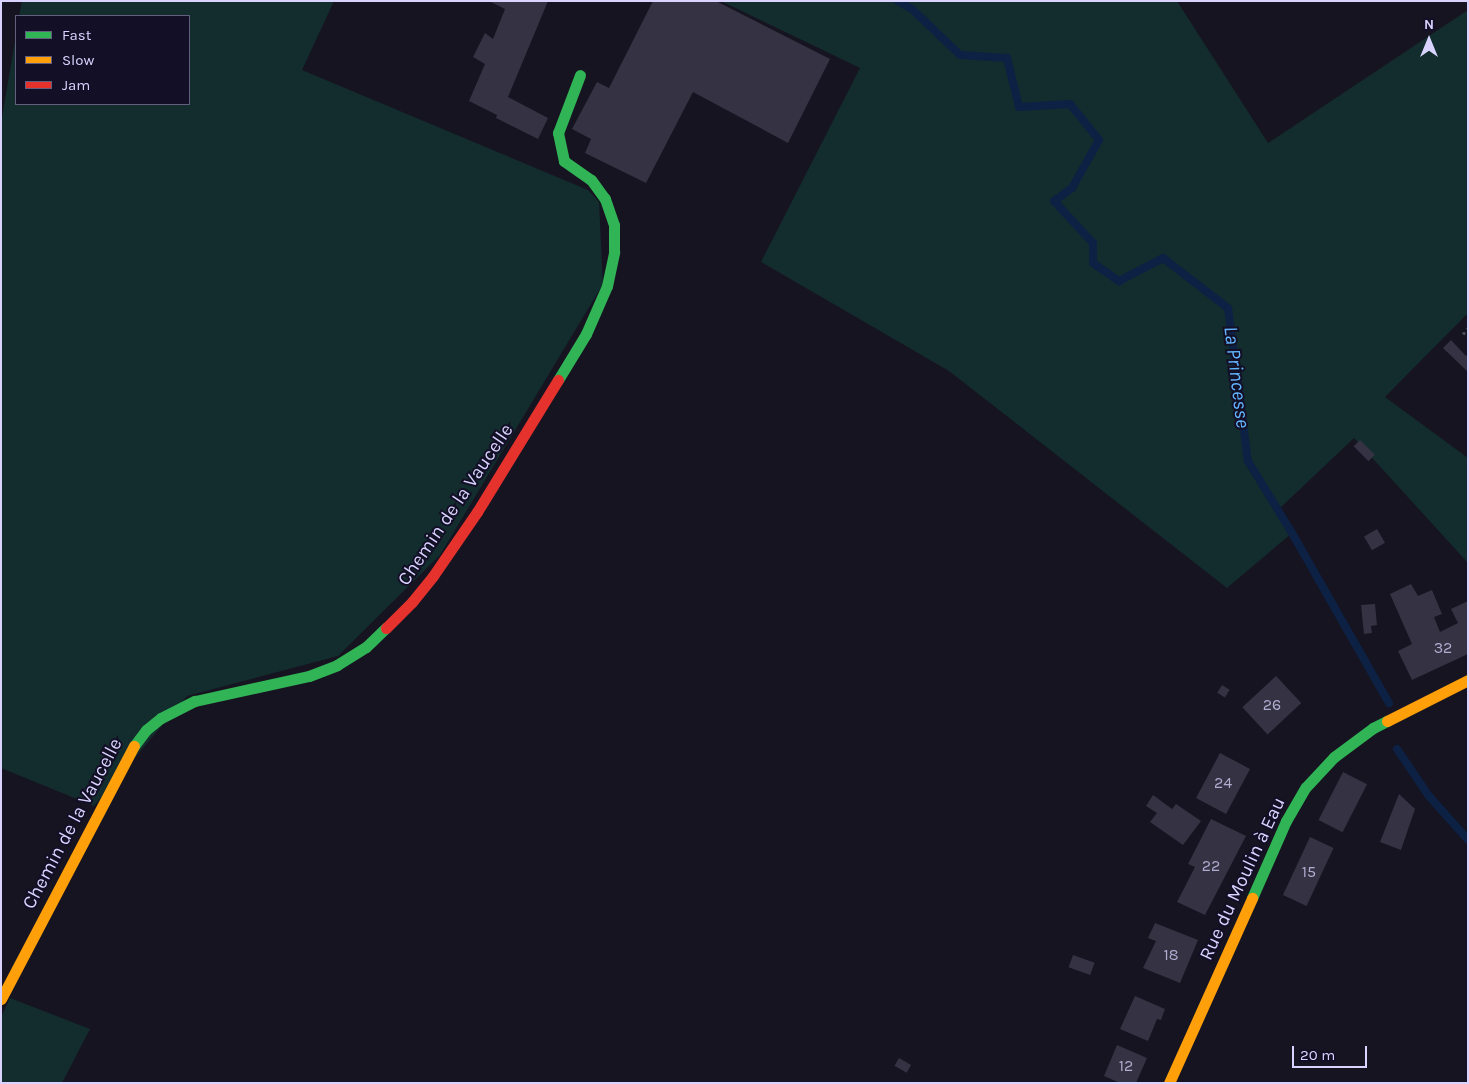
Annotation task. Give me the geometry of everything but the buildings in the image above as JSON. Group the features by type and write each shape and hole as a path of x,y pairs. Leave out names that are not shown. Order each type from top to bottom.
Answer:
{"street":[{"name":"Chemin de la Vaucelle","path":"1,999 132,748 146,730 161,718 195,701 310,676 337,665 366,647 412,602 433,576 477,512 586,334 607,286 614,252 614,225 605,199 598,188 564,161 558,133 580,75"},
{"name":"Rue du Moulin à Eau","path":"1169,1083 1286,821 1306,787 1334,757 1374,728 1468,680"}],"path":[{"path":"1463,334 1468,328"}],"green space":[{"path":"22,1 334,1 302,70 588,190 599,202 603,284 440,555 338,656 187,696 94,806 1,768 1,123 15,41 15,105 190,105 190,15 19,15"},
{"path":"721,1 1177,1 1268,143 1468,10 1468,313 1385,397 1468,458 1468,563 1354,438 1278,510 1292,533 1227,588 949,371 761,262 860,68"},
{"path":"10,998 90,1029 62,1083 1,1083 1,1017"}],"waterway":[{"name":"La Princesse","path":"898,1 912,9 960,55 1007,58 1019,107 1070,104 1099,140 1072,188 1054,201 1093,243 1093,263 1119,281 1163,258 1228,308 1248,461 1292,533 1389,703"},
{"name":"La Princesse","path":"1397,749 1429,796 1468,840"}],"traffic: fast":[{"path":"558,380 586,334 607,286 614,252 614,225 605,199 591,180 564,161 558,133 580,75"},
{"path":"134,746 146,730 161,718 195,701 309,676 337,665 366,647 386,628"},
{"path":"1252,898 1286,821 1306,787 1334,757 1373,728 1387,721"}],"traffic: slow":[{"path":"1387,721 1468,680"},
{"path":"1,999 134,746"},
{"path":"1169,1083 1252,898"}],"traffic: jam":[{"path":"386,628 412,602 433,576 477,512 558,380"}]}
